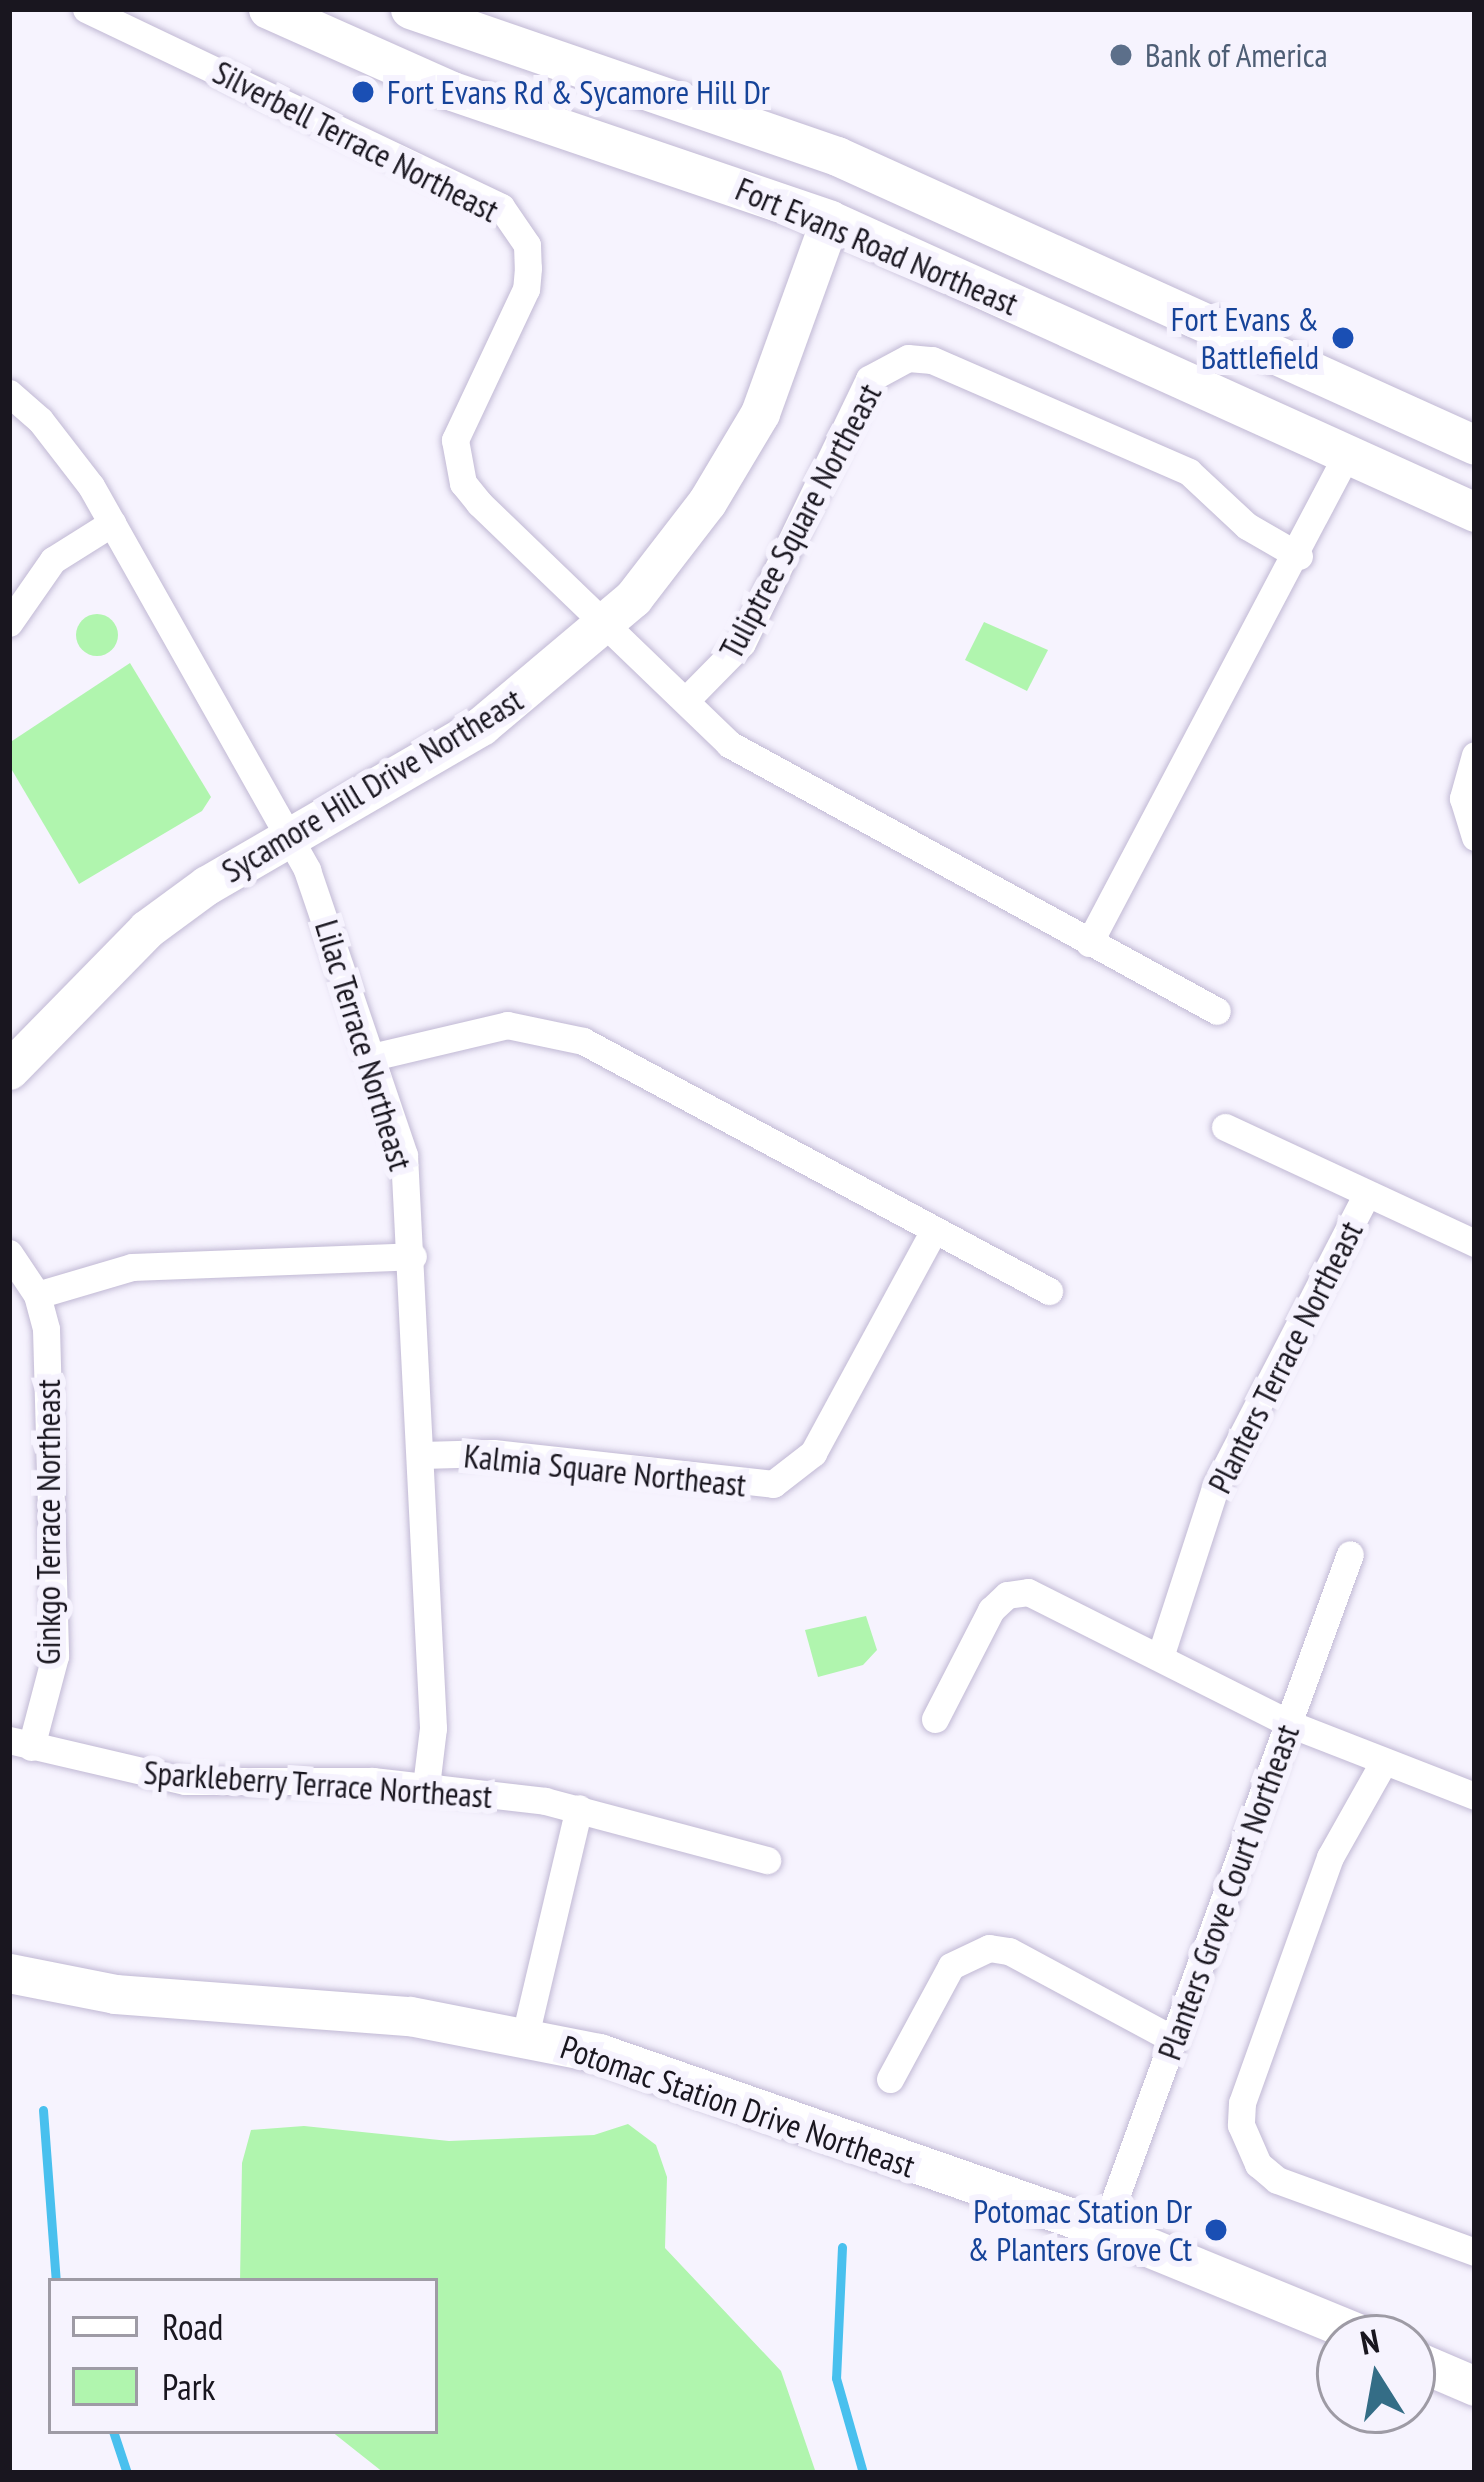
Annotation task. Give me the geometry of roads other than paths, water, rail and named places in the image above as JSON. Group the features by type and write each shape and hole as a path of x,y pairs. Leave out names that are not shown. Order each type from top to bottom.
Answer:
{"street":[{"name":"Silverbell Terrace Northeast","path":"86,9 480,196 514,223 527,245 526,290 467,407 455,459 479,502 609,622"},
{"name":"Fort Evans Road Northeast","path":"268,9 452,91 830,220 1475,512"},
{"name":"Fort Evans Road Northeast","path":"410,9 837,156 1475,445"},
{"name":"Sycamore Hill Drive Northeast","path":"9,1070 147,929 289,838 481,726 609,622 676,547 737,454 779,370 830,220"},
{"name":"Tuliptree Square Northeast","path":"687,699 742,644 869,379 908,358 932,360 1189,472 1247,526 1299,556"},
{"name":"Lilac Terrace Northeast","path":"9,394 71,455 289,838 337,945 404,1155 413,1256 433,1728 426,1786"},
{"path":"1089,943 1299,556 1347,454"},
{"path":"9,623 53,560 112,523"},
{"path":"609,622 729,744 769,770 1217,1011"},
{"path":"1475,755 1463,798 1475,837"},
{"path":"372,1058 466,1029 507,1025 584,1040 1049,1291"},
{"path":"1225,1127 1475,1243"},
{"name":"Planters Terrace Northeast","path":"1160,1657 1215,1488 1367,1195"},
{"name":"Kalmia Square Northeast","path":"421,1454 493,1454 773,1484 812,1453 934,1230"},
{"name":"Ginkgo Terrace Northeast","path":"9,1252 38,1295 46,1329 55,1656 20,1744"},
{"path":"38,1295 132,1268 413,1256"},
{"name":"Planters Grove Court Northeast","path":"1104,2229 1350,1554"},
{"path":"935,1720 991,1610 1007,1595 1051,1599 1290,1724 1475,1796"},
{"name":"Sparkleberry Terrace Northeast","path":"20,1744 185,1781 426,1786 579,1808 767,1860"},
{"path":"1383,1763 1330,1857 1242,2103 1241,2125 1258,2164 1277,2180 1475,2252"},
{"path":"525,2036 579,1808"},
{"path":"890,2080 951,1966 989,1948 1174,2040"},
{"name":"Potomac Station Drive Northeast","path":"9,1972 115,1994 410,2017 525,2036 621,2060 1104,2229 1316,2316"},
{"path":"1436,2369 1475,2386"}],"waterway":[{"path":"43,2110 56,2278"},
{"path":"842,2247 836,2378 863,2473"},
{"path":"114,2434 127,2473"}],"place":[{"name":"Bank of America","path":"1121,55"},
{"name":"Fort Evans Rd & Sycamore Hill Dr","path":"363,92"},
{"name":"Fort Evans & Battlefield","path":"1343,338"},
{"name":"Potomac Station Dr & Planters Grove Ct","path":"1216,2230"}]}
